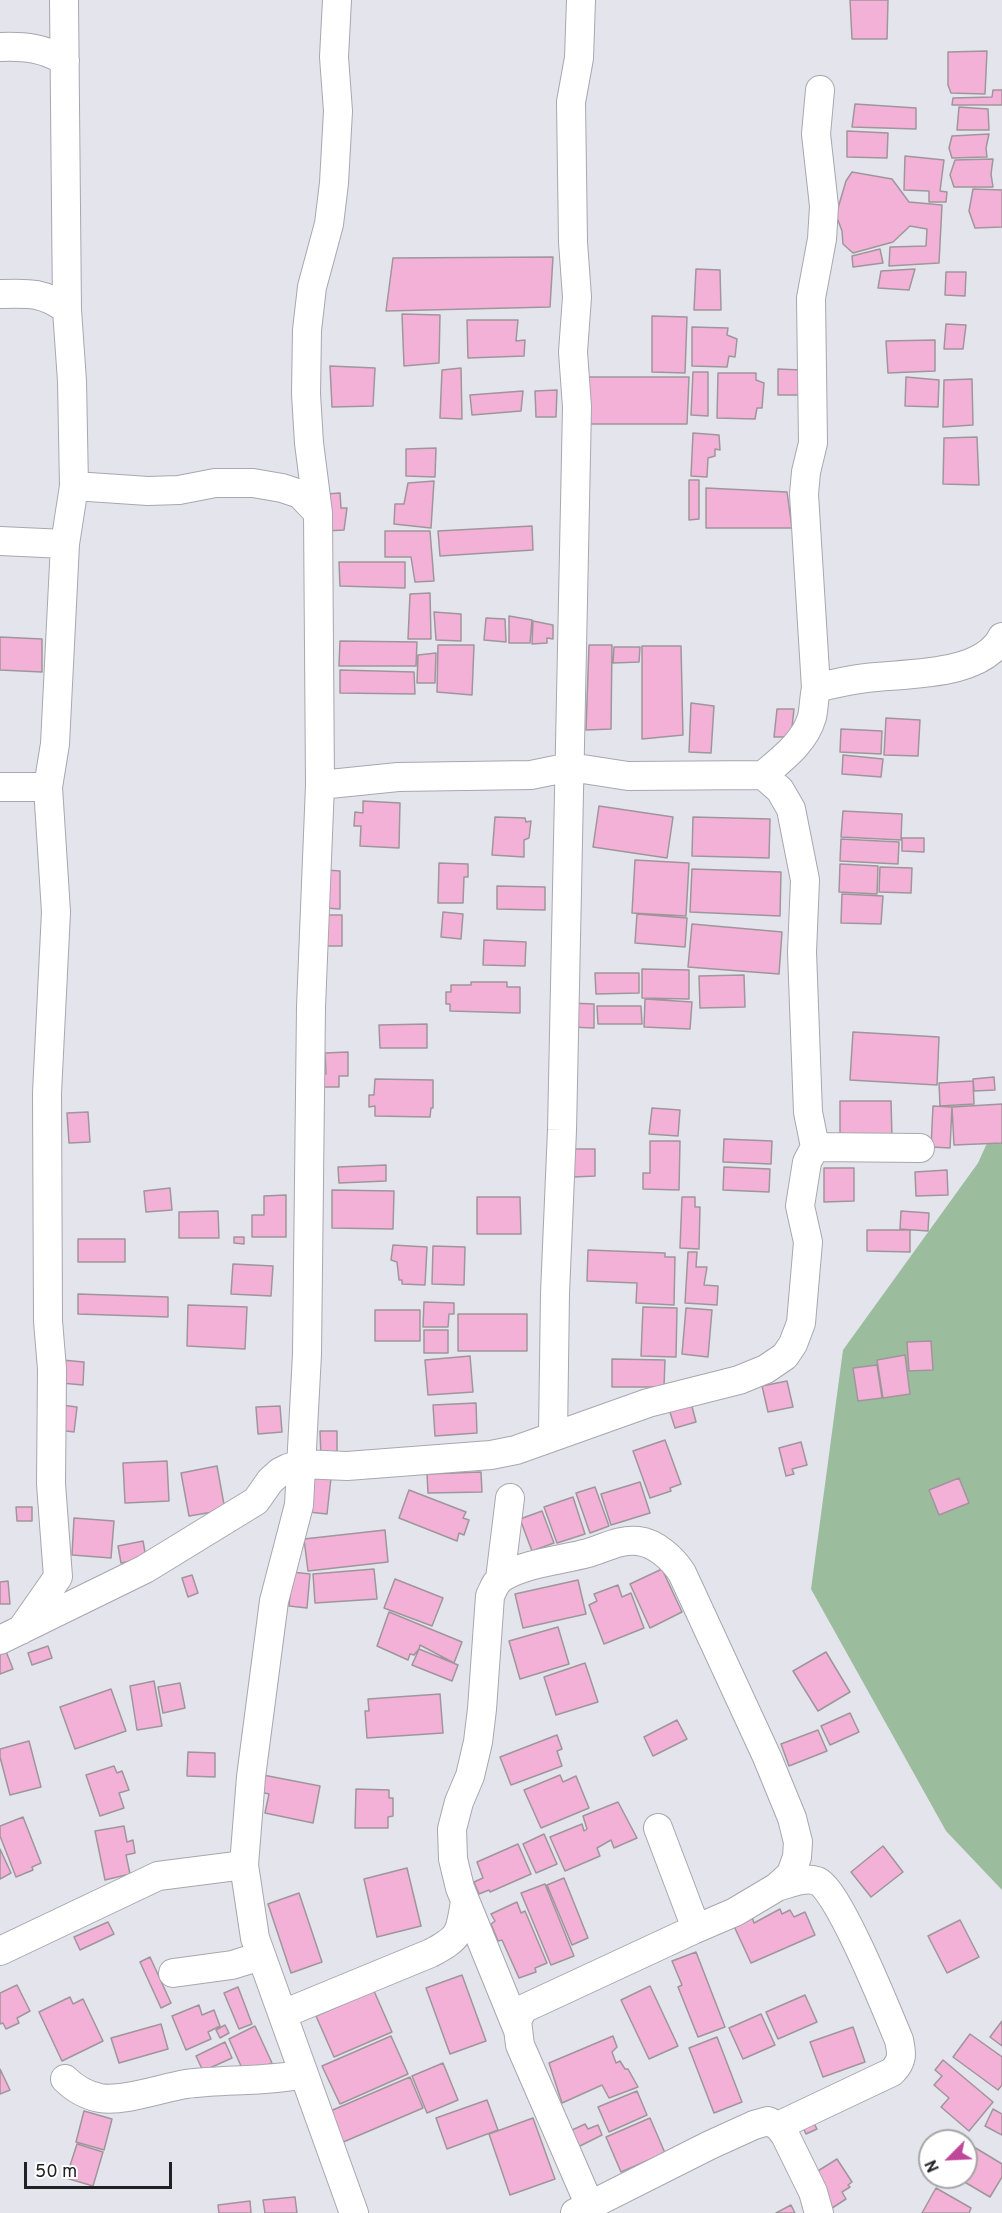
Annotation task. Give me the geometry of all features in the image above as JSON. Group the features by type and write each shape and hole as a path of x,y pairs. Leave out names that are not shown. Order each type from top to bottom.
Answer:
{"street":[{"path":"10,1636 58,1577 51,1484 52,1370 48,1309 47,1093 56,912 48,787 54,744 65,544 74,486 72,381 67,310 64,0"},
{"path":"337,0 334,57 338,111 334,183 329,224 312,287 307,330 307,414 318,513 320,785 311,1006 307,1354 299,1505 274,1601 251,1777 244,1865 255,1938 354,2213"},
{"path":"553,1435 578,407 573,352 577,297 573,242 571,102 579,58 581,0"},
{"path":"0,47 38,48 65,62"},
{"path":"763,776 792,750 802,736 812,718 816,688 804,494 806,472 813,443 811,298 822,239 824,206 816,134 820,90"},
{"path":"0,294 40,294 54,300 67,310"},
{"path":"74,486 179,490 215,483 253,483 300,494 318,513"},
{"path":"0,541 65,544"},
{"path":"816,688 864,678 951,669 989,654 1002,637"},
{"path":"10,1636 145,1569 256,1501 270,1481 280,1472 301,1464 347,1466 491,1455 516,1450 648,1403 738,1380 766,1370 785,1356 793,1344 801,1323 808,1242 800,1206 807,1162 815,1147 808,1112 807,1086 802,952 805,880 791,809 780,790 763,776 628,776 570,767 531,775 398,777 320,785"},
{"path":"0,787 48,787"},
{"path":"815,1147 920,1148"},
{"path":"500,1579 510,1498"},
{"path":"256,1501 299,1505"},
{"path":"517,2028 454,1870 452,1829 456,1810 470,1776 477,1742 482,1709 490,1596 496,1582 513,1573 619,1542 639,1541 672,1559 692,1592 736,1694 767,1757 792,1818 798,1842 797,1857 791,1874 777,1887 735,1912 523,2009 517,2020 520,2045 583,2209 710,2145 768,2121 778,2126 785,2134 811,2188 819,2213"},
{"path":"658,1828 694,1923 693,1930"},
{"path":"0,1952 158,1876 244,1865"},
{"path":"777,1887 809,1880 818,1881 830,1891 859,1948 899,2040 902,2056 898,2066 892,2072 778,2126"},
{"path":"283,2014 448,1944 457,1936 465,1901"},
{"path":"448,1944 462,1952 489,1961"},
{"path":"173,1973 216,1969 261,1956"},
{"path":"65,2079 76,2090 102,2098 138,2094 187,2084 283,2078 304,2074"}],"green space":[{"path":"1002,1110 1002,1890 946,1831 811,1589 843,1350 978,1163"}],"building":[{"path":"850,0 888,0 887,39 852,39"},
{"path":"987,51 985,94 951,93 948,85 948,52"},
{"path":"993,90 1002,90 1002,105 952,105 953,98 992,97"},
{"path":"855,104 916,108 916,129 852,127"},
{"path":"959,107 988,109 989,130 957,130"},
{"path":"847,131 888,133 887,158 847,157"},
{"path":"989,134 987,157 952,158 949,148 952,136"},
{"path":"905,156 944,160 940,191 947,192 946,202 929,202 929,191 904,190"},
{"path":"993,159 991,174 993,187 954,187 950,175 955,160"},
{"path":"852,172 892,179 909,202 942,205 939,263 889,266 890,247 926,246 927,229 910,226 893,242 853,253 843,244 842,231 836,215 846,181"},
{"path":"973,189 1002,190 1002,227 975,228 969,211"},
{"path":"880,249 883,263 853,267 852,256"},
{"path":"553,257 550,307 386,311 393,258"},
{"path":"696,269 720,270 721,310 694,310"},
{"path":"915,269 909,290 878,288 881,271"},
{"path":"946,272 966,272 965,296 945,295"},
{"path":"402,314 440,315 439,363 404,366"},
{"path":"652,316 687,317 685,373 652,372"},
{"path":"467,320 518,320 516,341 525,340 524,356 468,358"},
{"path":"946,324 966,325 963,349 944,349"},
{"path":"692,327 728,328 727,335 737,339 735,357 729,356 727,367 692,366"},
{"path":"935,340 935,371 888,373 886,341"},
{"path":"330,366 375,368 373,406 332,407"},
{"path":"461,368 462,419 440,418 442,370"},
{"path":"778,369 801,370 800,395 778,395"},
{"path":"693,372 708,372 708,416 691,415"},
{"path":"718,373 756,373 756,380 764,383 762,408 757,408 755,419 717,418"},
{"path":"584,377 689,377 687,424 582,424"},
{"path":"906,377 939,380 938,407 905,406"},
{"path":"972,379 973,425 943,427 944,380"},
{"path":"557,390 556,417 536,417 535,391"},
{"path":"523,391 521,411 472,415 470,395"},
{"path":"693,433 719,435 720,450 715,449 715,456 708,458 707,477 691,476"},
{"path":"977,437 979,485 943,484 944,438"},
{"path":"436,448 435,477 406,476 406,449"},
{"path":"689,480 699,480 699,519 689,520"},
{"path":"434,481 431,528 394,524 395,504 404,504 408,483"},
{"path":"706,488 787,492 792,528 706,528"},
{"path":"340,493 341,508 347,508 344,530 326,531 326,494"},
{"path":"532,526 533,550 440,556 438,531"},
{"path":"385,531 430,531 434,581 415,582 411,557 385,557"},
{"path":"339,562 405,562 405,588 340,586"},
{"path":"430,593 431,639 408,639 410,594"},
{"path":"434,612 461,614 461,641 436,640"},
{"path":"509,616 532,620 530,643 509,643"},
{"path":"486,618 505,619 506,642 484,640"},
{"path":"533,621 553,625 553,639 547,638 547,643 532,644"},
{"path":"0,637 42,639 42,672 0,670"},
{"path":"340,641 417,642 416,666 339,666"},
{"path":"438,645 474,645 472,695 437,692"},
{"path":"589,645 612,645 611,729 586,730"},
{"path":"642,646 681,646 683,735 642,739"},
{"path":"614,647 640,647 639,662 613,663"},
{"path":"436,653 435,683 417,683 418,655"},
{"path":"340,670 414,672 415,694 340,693"},
{"path":"691,703 714,706 711,753 689,752"},
{"path":"777,709 794,709 791,737 774,737"},
{"path":"886,718 920,720 918,756 884,755"},
{"path":"841,729 882,731 881,754 840,752"},
{"path":"843,755 883,759 881,777 842,774"},
{"path":"363,801 400,803 399,848 360,846 361,826 354,826 355,812 363,813"},
{"path":"599,806 673,817 667,858 593,847"},
{"path":"843,811 902,814 901,840 841,837"},
{"path":"495,817 525,818 526,822 531,821 529,838 524,840 524,857 492,855"},
{"path":"693,817 770,819 769,858 692,856"},
{"path":"902,838 924,838 924,852 902,851"},
{"path":"841,839 899,842 898,864 840,861"},
{"path":"635,860 689,863 686,916 632,913"},
{"path":"439,863 468,864 468,877 464,877 463,903 438,903"},
{"path":"840,864 878,866 877,894 839,892"},
{"path":"880,867 912,868 911,893 879,892"},
{"path":"692,869 781,872 780,916 690,912"},
{"path":"326,870 340,871 340,909 325,908"},
{"path":"497,886 545,887 545,910 497,909"},
{"path":"842,894 883,896 881,924 841,923"},
{"path":"443,912 463,914 461,939 441,937"},
{"path":"637,914 687,918 685,947 635,943"},
{"path":"326,915 342,915 342,946 325,946"},
{"path":"692,924 782,932 779,974 688,967"},
{"path":"484,940 526,942 525,966 483,965"},
{"path":"642,969 689,970 689,999 642,998"},
{"path":"595,973 639,973 639,993 596,994"},
{"path":"744,975 745,1007 700,1008 699,976"},
{"path":"471,982 507,982 507,987 520,987 520,1013 450,1011 450,1004 446,1004 446,992 451,992 451,985 471,985"},
{"path":"645,999 692,1002 690,1029 644,1027"},
{"path":"570,1003 594,1004 594,1028 570,1027"},
{"path":"597,1006 641,1006 642,1024 598,1024"},
{"path":"427,1024 427,1048 380,1048 379,1025"},
{"path":"853,1032 939,1037 937,1085 850,1080"},
{"path":"348,1052 348,1076 339,1076 339,1087 323,1087 323,1074 326,1074 325,1053"},
{"path":"994,1077 995,1090 974,1091 973,1079"},
{"path":"375,1079 433,1080 433,1108 431,1108 430,1117 375,1116 375,1106 369,1107 369,1095 374,1095"},
{"path":"973,1081 974,1104 940,1106 939,1083"},
{"path":"840,1101 891,1101 892,1138 840,1138"},
{"path":"1002,1104 1002,1143 954,1145 952,1107"},
{"path":"933,1106 952,1107 950,1148 931,1147"},
{"path":"652,1108 680,1110 678,1136 649,1134"},
{"path":"88,1112 90,1142 69,1143 67,1113"},
{"path":"724,1139 772,1141 771,1164 723,1162"},
{"path":"650,1141 680,1141 679,1190 643,1189 643,1173 650,1173"},
{"path":"573,1149 595,1149 595,1176 574,1177"},
{"path":"386,1165 386,1181 339,1183 338,1167"},
{"path":"724,1167 770,1169 769,1192 723,1190"},
{"path":"824,1168 854,1168 854,1201 824,1202"},
{"path":"947,1170 948,1195 916,1196 915,1172"},
{"path":"170,1188 172,1210 146,1212 144,1191"},
{"path":"332,1190 394,1191 393,1229 332,1228"},
{"path":"286,1195 286,1237 252,1237 252,1215 264,1215 264,1196"},
{"path":"477,1197 520,1197 521,1234 477,1234"},
{"path":"682,1197 695,1197 695,1207 700,1207 699,1249 680,1248"},
{"path":"218,1211 219,1238 179,1238 179,1212"},
{"path":"901,1211 929,1213 928,1231 900,1229"},
{"path":"867,1230 910,1230 910,1252 867,1251"},
{"path":"234,1237 244,1237 244,1244 234,1243"},
{"path":"78,1239 125,1239 125,1262 78,1262"},
{"path":"393,1245 427,1247 425,1285 402,1284 402,1280 399,1280 397,1262 391,1260"},
{"path":"433,1246 465,1247 464,1285 432,1284"},
{"path":"588,1250 665,1253 665,1257 675,1257 674,1305 636,1303 637,1283 587,1281"},
{"path":"688,1252 697,1252 696,1267 707,1267 704,1285 718,1286 717,1305 685,1303"},
{"path":"233,1264 273,1266 271,1296 231,1294"},
{"path":"78,1294 168,1297 168,1317 78,1314"},
{"path":"424,1302 454,1303 454,1314 449,1314 448,1327 423,1327"},
{"path":"188,1305 247,1307 245,1349 187,1346"},
{"path":"643,1307 677,1308 676,1357 641,1356"},
{"path":"686,1308 712,1310 708,1357 682,1354"},
{"path":"375,1310 420,1310 420,1341 375,1341"},
{"path":"458,1314 527,1314 527,1351 458,1351"},
{"path":"424,1330 448,1330 448,1353 424,1353"},
{"path":"931,1341 933,1370 909,1371 907,1342"},
{"path":"905,1355 910,1394 883,1398 877,1360"},
{"path":"470,1356 473,1392 428,1395 425,1360"},
{"path":"612,1359 665,1360 664,1387 612,1387"},
{"path":"62,1360 84,1362 83,1385 61,1383"},
{"path":"877,1365 882,1398 858,1401 853,1368"},
{"path":"787,1381 793,1407 768,1412 762,1386"},
{"path":"690,1399 696,1422 675,1428 668,1406"},
{"path":"476,1403 477,1433 435,1436 433,1405"},
{"path":"61,1405 77,1407 74,1432 58,1430"},
{"path":"280,1406 282,1432 258,1434 256,1407"},
{"path":"320,1431 337,1431 337,1458 321,1458"},
{"path":"665,1440 681,1484 670,1488 671,1491 650,1498 633,1451"},
{"path":"801,1442 807,1465 792,1469 794,1474 786,1476 779,1448"},
{"path":"167,1461 169,1501 125,1503 123,1463"},
{"path":"217,1466 225,1510 189,1516 181,1473"},
{"path":"481,1472 482,1492 428,1493 427,1474"},
{"path":"313,1476 331,1478 327,1514 309,1512"},
{"path":"959,1478 969,1503 939,1515 929,1490"},
{"path":"640,1482 650,1513 611,1525 601,1494"},
{"path":"595,1487 609,1526 590,1533 576,1493"},
{"path":"409,1490 466,1512 463,1518 469,1520 464,1535 459,1533 457,1541 399,1518"},
{"path":"573,1497 585,1534 557,1543 544,1507"},
{"path":"16,1507 32,1507 32,1521 17,1521"},
{"path":"542,1511 554,1543 532,1551 520,1519"},
{"path":"74,1518 114,1521 111,1558 72,1555"},
{"path":"385,1530 388,1562 308,1571 304,1539"},
{"path":"143,1541 146,1558 121,1563 118,1546"},
{"path":"374,1569 377,1599 315,1603 313,1574"},
{"path":"662,1569 682,1612 650,1628 630,1584"},
{"path":"292,1572 310,1574 307,1608 289,1606"},
{"path":"192,1575 198,1593 188,1597 182,1578"},
{"path":"395,1579 443,1598 432,1626 384,1608"},
{"path":"578,1580 586,1614 523,1628 515,1594"},
{"path":"8,1581 10,1604 0,1604 0,1582"},
{"path":"618,1585 622,1597 631,1593 644,1628 604,1644 589,1605 597,1601 594,1594"},
{"path":"389,1612 462,1642 454,1663 420,1645 414,1655 410,1654 408,1660 377,1646"},
{"path":"558,1627 569,1664 520,1679 509,1641"},
{"path":"48,1646 52,1658 32,1665 28,1653"},
{"path":"5,1649 13,1669 0,1674 0,1651"},
{"path":"419,1649 458,1665 452,1681 412,1665"},
{"path":"826,1652 850,1692 818,1711 793,1671"},
{"path":"585,1663 598,1702 556,1715 544,1677"},
{"path":"154,1681 162,1726 137,1730 130,1686"},
{"path":"180,1683 185,1708 163,1713 158,1687"},
{"path":"111,1689 126,1731 75,1749 60,1707"},
{"path":"440,1694 443,1733 367,1738 365,1711 369,1711 368,1699"},
{"path":"850,1713 859,1732 830,1745 821,1726"},
{"path":"677,1720 687,1739 653,1756 644,1737"},
{"path":"818,1730 827,1751 789,1766 781,1744"},
{"path":"557,1735 562,1749 557,1751 562,1766 511,1785 500,1757"},
{"path":"29,1741 41,1787 10,1795 0,1749"},
{"path":"188,1752 215,1753 215,1777 187,1776"},
{"path":"114,1766 117,1773 122,1771 129,1790 119,1793 124,1808 100,1816 86,1775"},
{"path":"263,1775 320,1786 313,1823 265,1813 269,1794 260,1792"},
{"path":"560,1775 563,1782 576,1776 589,1808 541,1828 524,1790"},
{"path":"356,1789 389,1790 389,1798 393,1798 393,1816 388,1817 388,1828 355,1828"},
{"path":"618,1802 637,1838 614,1848 611,1840 597,1848 600,1856 565,1871 550,1837 582,1824 584,1831 587,1829 583,1816"},
{"path":"23,1817 41,1863 32,1867 33,1870 16,1877 0,1836 0,1826"},
{"path":"124,1826 127,1842 133,1840 135,1853 126,1855 130,1874 105,1880 95,1831"},
{"path":"544,1834 557,1864 536,1873 523,1844"},
{"path":"518,1844 531,1874 490,1892 489,1890 479,1894 474,1882 483,1878 477,1862"},
{"path":"883,1846 903,1872 871,1897 851,1872"},
{"path":"0,1849 11,1873 0,1879"},
{"path":"407,1868 421,1926 377,1937 364,1879"},
{"path":"564,1878 588,1938 572,1945 547,1885"},
{"path":"545,1884 574,1956 551,1965 521,1893"},
{"path":"299,1893 322,1962 291,1973 268,1904"},
{"path":"517,1902 521,1913 525,1911 547,1963 535,1968 536,1972 519,1978 502,1940 498,1941 491,1924 495,1921 491,1914"},
{"path":"780,1909 782,1914 790,1910 794,1917 805,1912 815,1935 751,1963 733,1924 752,1917 754,1923"},
{"path":"960,1920 979,1957 947,1973 928,1936"},
{"path":"108,1922 114,1934 80,1950 74,1937"},
{"path":"696,1952 725,2027 698,2037 678,1987 682,1985 672,1961"},
{"path":"150,1957 171,2003 161,2008 140,1962"},
{"path":"462,1975 486,2041 450,2054 426,1988"},
{"path":"17,1985 30,2011 17,2018 19,2023 6,2029 3,2023 0,2024 0,1993"},
{"path":"650,1986 678,2046 649,2059 621,2000"},
{"path":"238,1987 252,2024 239,2029 224,1993"},
{"path":"374,1991 392,2032 334,2057 316,2016"},
{"path":"805,1995 817,2022 778,2039 766,2012"},
{"path":"70,1997 73,2004 83,1999 103,2041 62,2061 39,2012"},
{"path":"199,2005 202,2015 214,2010 220,2026 208,2032 211,2039 186,2050 172,2016"},
{"path":"761,2014 775,2045 743,2059 729,2028"},
{"path":"1002,2021 1002,2046 990,2037"},
{"path":"161,2024 168,2049 119,2063 111,2038"},
{"path":"225,2025 229,2033 220,2038 216,2030"},
{"path":"255,2026 272,2063 245,2075 229,2039"},
{"path":"853,2027 865,2062 823,2077 810,2042"},
{"path":"970,2034 1002,2057 1002,2085 998,2090 953,2057"},
{"path":"391,2036 408,2074 340,2104 322,2066"},
{"path":"613,2036 617,2047 612,2052 616,2063 620,2061 625,2069 628,2069 638,2087 609,2098 602,2085 562,2103 549,2063"},
{"path":"717,2037 742,2102 714,2113 689,2048"},
{"path":"225,2042 232,2058 203,2071 196,2056"},
{"path":"943,2060 993,2102 971,2129 967,2129 941,2107 949,2098 934,2085 942,2076 935,2070"},
{"path":"443,2063 458,2100 427,2113 412,2076"},
{"path":"0,2069 10,2090 0,2094"},
{"path":"410,2077 423,2108 341,2143 328,2112"},
{"path":"637,2091 647,2115 609,2132 598,2107"},
{"path":"487,2100 498,2130 447,2149 436,2118"},
{"path":"993,2109 1002,2114 1002,2135 985,2126"},
{"path":"84,2111 112,2119 104,2150 76,2142"},
{"path":"810,2116 817,2129 806,2134 800,2121"},
{"path":"533,2118 555,2179 510,2195 489,2134"},
{"path":"650,2118 665,2153 621,2172 606,2137"},
{"path":"585,2124 588,2129 598,2125 602,2135 578,2147 570,2131"},
{"path":"77,2144 103,2152 93,2186 66,2178"},
{"path":"978,2149 1002,2164 1002,2177 990,2197 976,2189"},
{"path":"837,2159 852,2182 848,2185 850,2187 842,2192 846,2199 829,2210 813,2174"},
{"path":"935,2189 971,2208 969,2213 922,2213"},
{"path":"295,2197 297,2213 265,2213 263,2200"},
{"path":"250,2201 251,2213 219,2213 218,2205"},
{"path":"791,2205 795,2213 776,2213"}]}
